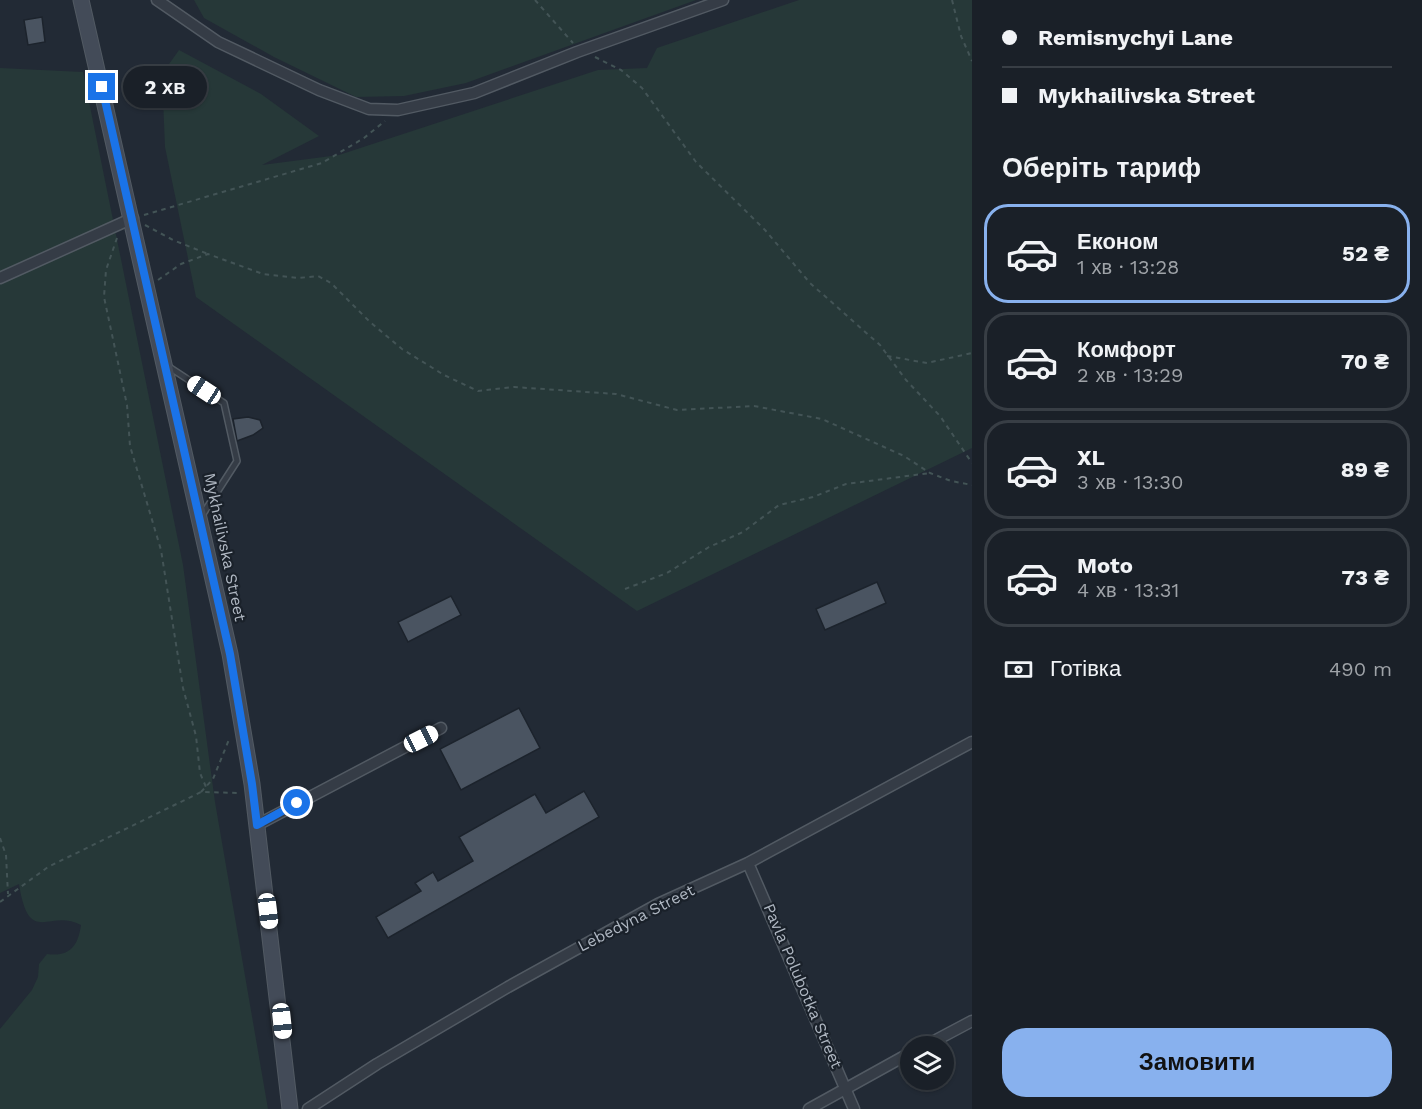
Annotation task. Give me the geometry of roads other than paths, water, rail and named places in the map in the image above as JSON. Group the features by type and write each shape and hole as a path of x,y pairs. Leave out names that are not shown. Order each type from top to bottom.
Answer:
{"main road":[{"name":"Mykhailivska Street","path":"81,0 129,220 148,287 201,518 241,716 257,825 290,1109"}],"street":[{"path":"158,0 218,42 320,90 369,109 398,110 474,93 580,51 723,0"},
{"path":"0,278 129,220"},
{"path":"257,825 441,728"},
{"name":"Lebedyna Street","path":"309,1109 377,1064 508,987 658,904 748,863 972,742"},
{"name":"Pavla Polubotka Street","path":"748,863 854,1109"},
{"path":"945,1036 972,1022"},
{"path":"809,1109 900,1059"}],"lane":[{"path":"165,364 224,403 237,461 201,518"}]}
